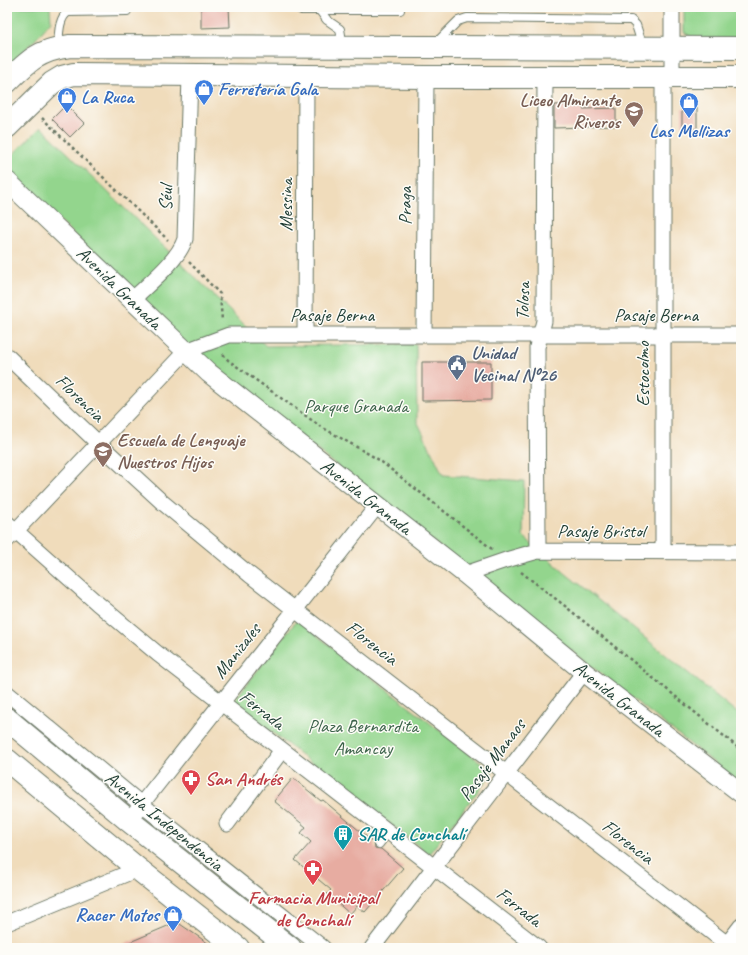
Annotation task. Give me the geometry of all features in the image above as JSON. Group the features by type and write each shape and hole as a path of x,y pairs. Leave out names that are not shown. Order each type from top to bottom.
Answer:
{"main road":[{"path":"7,82 34,57 46,51 70,46 741,48"},
{"path":"7,127 52,83 62,77 74,74 190,76 741,77"},
{"name":"Avenida Independencia","path":"7,719 135,812 290,948"},
{"path":"7,760 138,869 238,948"}],"street":[{"name":"Estocolmo","path":"663,552 663,335 667,77 672,47 672,7"},
{"name":"Séul","path":"180,252 185,239 190,76"},
{"name":"Messina","path":"305,334 306,76"},
{"name":"Tolosa","path":"538,551 537,348 544,321 545,76"},
{"name":"Praga","path":"424,335 426,77"},
{"name":"Avenida Granada","path":"7,181 209,373 465,574 584,672 739,787"},
{"path":"132,300 180,252"},
{"name":"Pasaje Berna","path":"10,531 98,443 186,351 229,335 741,335"},
{"name":"Florencia","path":"7,356 162,502 206,539 726,946"},
{"name":"Manizales","path":"135,812 377,506"},
{"name":"Ferrada","path":"10,531 221,703 539,948"},
{"name":"Pasaje Bristol","path":"465,574 538,551 741,552"},
{"name":"Pasaje Manaos","path":"372,948 584,672"},
{"name":"Avenida Independencia","path":"7,693 135,812 323,948"},
{"path":"227,824 282,750"},
{"path":"7,923 138,869"},
{"path":"726,946 741,926"}],"lane":[{"path":"318,9 327,20 340,29 340,47"},
{"path":"302,10 400,10"},
{"path":"58,48 62,19 68,12 127,11"},
{"path":"431,47 458,21 467,18 631,20 636,25 644,47"},
{"path":"378,844 388,832"}],"path":[{"path":"28,105 180,252 220,294 222,324 207,333 211,342 228,360 320,426 379,460 565,606 741,750"}],"green space":[{"path":"7,7 50,7 51,21 36,39 7,67"},
{"path":"684,7 741,7 741,40 695,40 684,32"},
{"name":"Parque Granada","path":"41,127 266,346 416,344 417,421 443,475 524,481 523,536 565,573 741,716 741,784 203,360 7,170 7,160"},
{"name":"Plaza Bernardita Amancay","path":"297,620 493,772 429,854 233,702"}],"building":[{"path":"201,7 229,7 230,27 201,28"},
{"path":"583,104 583,109 616,108 616,126 554,128 554,105"},
{"path":"66,105 84,123 70,137 52,119"},
{"name":"Las Mellizas","path":"682,108 697,108 697,129 682,129"},
{"name":"Unidad Vecinal Nº26","path":"422,362 491,362 491,400 422,401"},
{"name":"SAR de Conchalí","path":"293,778 321,801 323,800 374,843 375,848 381,849 403,868 365,912 357,906 350,914 327,894 331,890 295,860 311,842 301,833 306,827 274,801"},
{"name":"Racer Motos","path":"177,922 215,948 116,948"}],"place":[{"name":"Ferretería Gala","path":"204,106"},
{"name":"La Ruca","path":"67,114"},
{"name":"Las Mellizas","path":"689,119"},
{"name":"Liceo Almirante Riveros","path":"634,128"},
{"name":"Unidad Vecinal Nº26","path":"457,381"},
{"name":"Escuela de Lenguaje Nuestros Hijos","path":"103,468"},
{"name":"San Andrés","path":"191,796"},
{"name":"SAR de Conchalí","path":"343,851"},
{"name":"Farmacia Municipal de Conchalí","path":"313,886"},
{"name":"Racer Motos","path":"173,932"}]}
